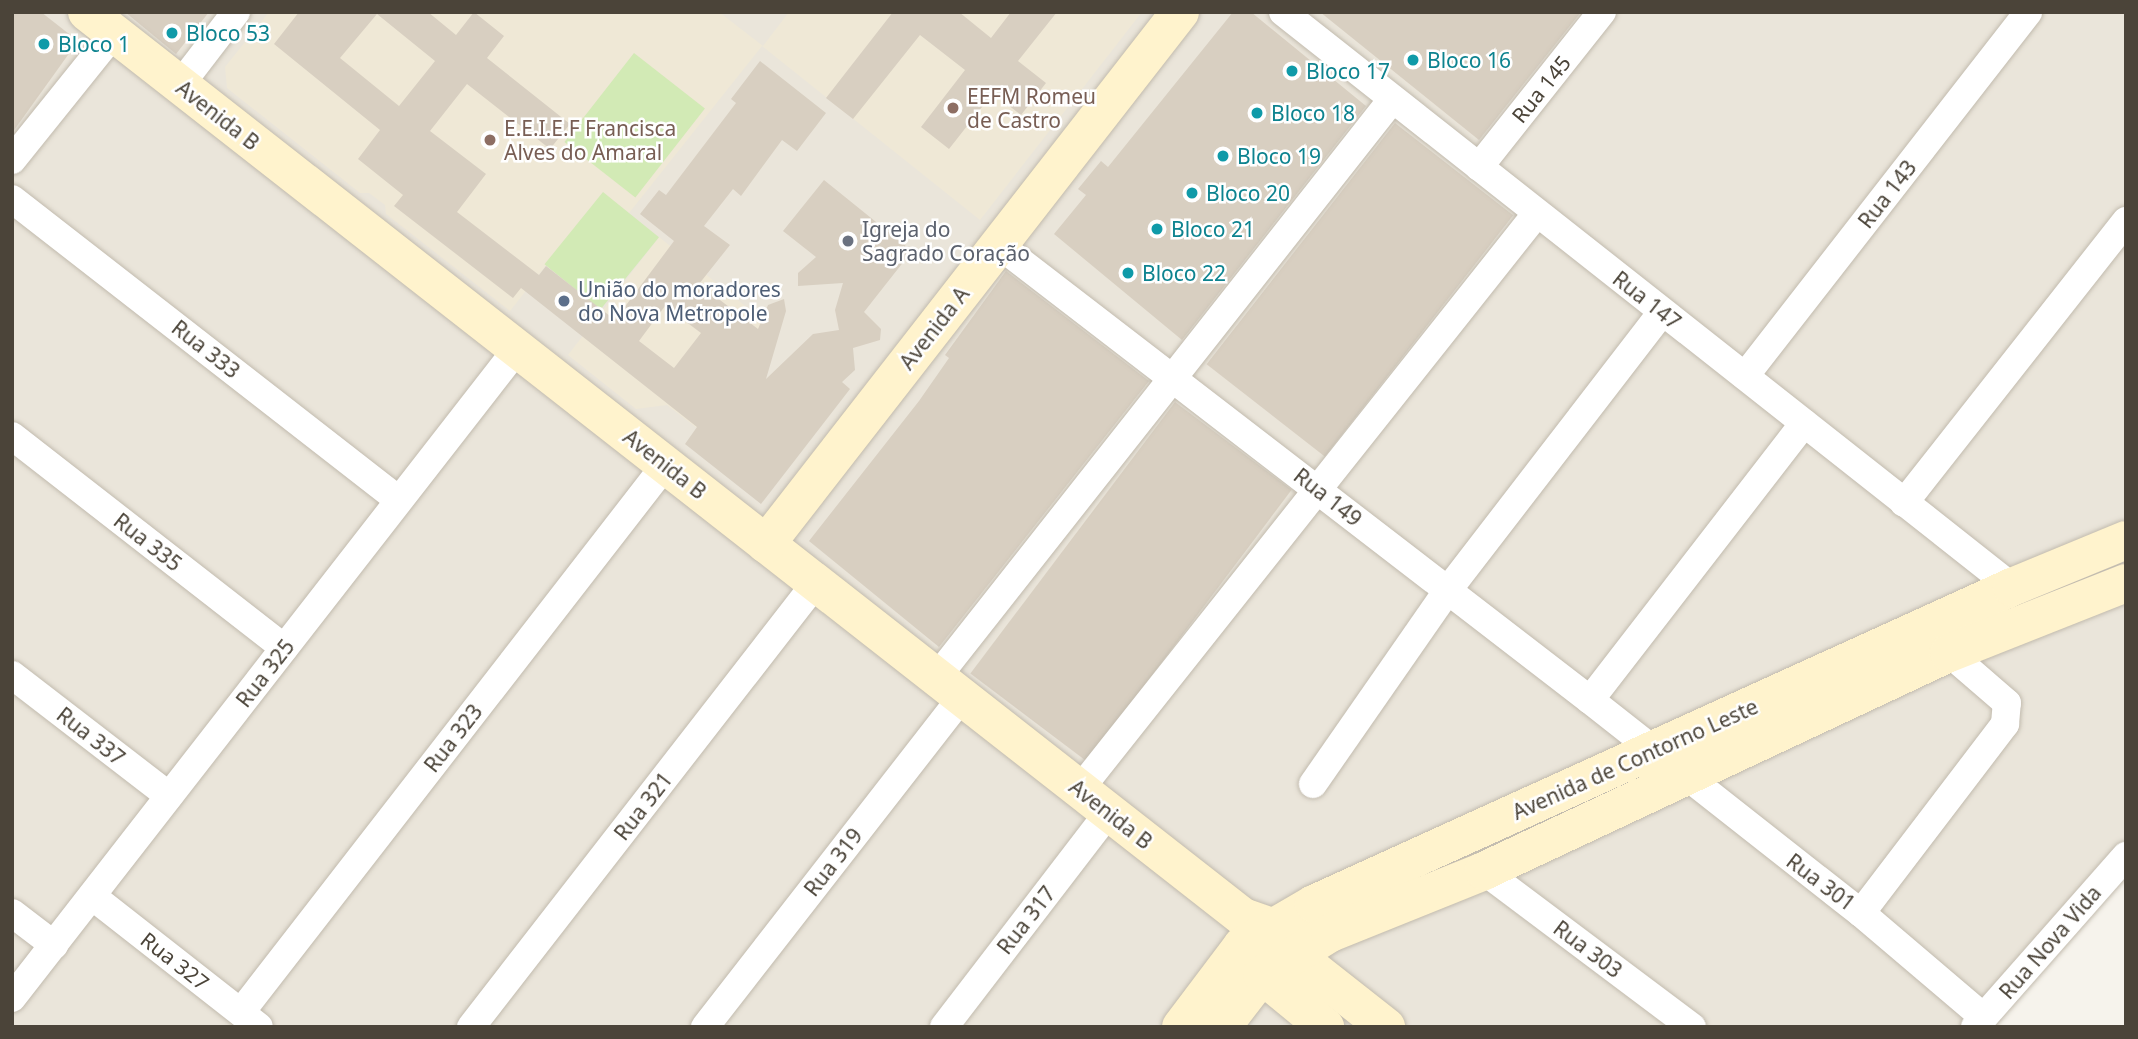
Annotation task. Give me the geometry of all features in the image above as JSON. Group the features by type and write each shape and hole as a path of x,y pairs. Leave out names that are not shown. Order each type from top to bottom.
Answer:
{"street":[{"path":"180,85 236,12"},
{"name":"Avenida A","path":"766,544 1180,12"},
{"name":"Rua 147","path":"1283,12 1661,313 2012,587"},
{"name":"Rua 145","path":"1479,167 1602,12"},
{"name":"Rua 143","path":"1745,376 2028,12"},
{"path":"12,160 100,23"},
{"name":"Avenida B","path":"100,23 1095,801 1262,943"},
{"name":"Rua 319","path":"705,1027 1172,379 1391,100"},
{"name":"Rua 333","path":"12,199 399,500"},
{"name":"Rua 317","path":"944,1027 1095,801 1320,491 1537,213"},
{"path":"1904,503 2126,221"},
{"name":"Rua 149","path":"999,245 1655,751"},
{"path":"1313,784 1448,590 1661,313"},
{"name":"Rua 325","path":"12,998 517,349"},
{"path":"1590,700 1804,423"},
{"name":"Rua 335","path":"12,436 284,648"},
{"name":"Rua 323","path":"250,1019 666,464"},
{"name":"Avenida de Contorno Leste","path":"1181,1027 1262,943 1339,892 2012,587 2126,540"},
{"name":"Avenida de Contorno Leste","path":"1222,1027 1262,943 1484,871 1950,653 2126,583"},
{"name":"Rua 321","path":"471,1027 815,584"},
{"path":"1861,913 2006,724 2007,703 1950,653"},
{"name":"Rua 337","path":"12,675 169,796"},
{"name":"Rua 301","path":"1655,751 1685,778 1861,913 1979,1022"},
{"name":"Rua Nova Vida","path":"1979,1022 2126,856"},
{"name":"Rua 303","path":"1484,871 1692,1027"},
{"name":"Rua 327","path":"92,896 250,1019"},
{"path":"12,913 54,945"},
{"path":"1262,943 1325,1027"},
{"path":"1262,943 1386,1027"}],"shaded area":[{"path":"12,12 2126,12 2126,856 1975,1027 12,1027"},
{"name":"E.E.I.E.F Francisca Alves do Amaral","path":"269,12 719,12 763,46 789,12 1142,12 980,220 762,46 629,213 603,193 510,311 386,214 385,205 369,193 360,193 227,88 225,67"},
{"path":"659,237 774,329 697,428 667,405 636,409 568,355"}],"green space":[{"path":"634,53 705,108 635,197 564,142"},
{"path":"603,192 659,237 600,310 544,264"}],"building":[{"name":"Bloco 1","path":"12,12 41,12 78,41 12,133"},
{"name":"Bloco 53","path":"125,12 209,12 176,54"},
{"path":"299,12 428,12 456,35 474,12 504,36 487,58 570,124 550,149 467,84 430,131 486,174 457,212 539,275 546,266 615,320 674,241 640,214 659,190 666,195 736,103 731,99 760,61 826,113 797,151 782,140 741,196 733,189 704,226 730,245 699,284 758,329 768,305 784,299 786,311 766,379 813,334 839,330 835,310 843,283 798,286 798,273 816,257 783,231 824,180 912,251 864,312 881,329 880,340 853,348 855,370 842,382 850,389 761,504 685,444 697,427 521,288 513,298 394,206 403,195 358,159 380,130 274,44","holes":["377,14 435,61 399,106 340,58","665,306 701,333 674,368 639,341"]},
{"path":"893,12 959,12 991,38 1011,12 1057,12 1018,61 1046,83 1021,115 993,93 949,149 921,127 965,70 920,35 853,119 826,98"},
{"path":"1233,12 1251,12 1366,106 1182,340 1054,234 1086,195 1078,189 1101,161 1108,167"},
{"path":"1320,12 1581,12 1479,140"},
{"path":"1395,123 1513,215 1325,456 1207,364"},
{"path":"1006,271 1149,381 939,647 809,541 919,401 949,358 945,355"},
{"path":"1175,402 1292,490 1087,761 970,674"}],"place":[{"name":"Bloco 53","path":"172,33"},
{"name":"Bloco 1","path":"44,44"},
{"name":"Bloco 16","path":"1413,60"},
{"name":"Bloco 17","path":"1292,71"},
{"name":"EEFM Romeu de Castro","path":"953,108"},
{"name":"Bloco 18","path":"1257,113"},
{"name":"E.E.I.E.F Francisca Alves do Amaral","path":"490,140"},
{"name":"Bloco 19","path":"1223,156"},
{"name":"Bloco 20","path":"1192,193"},
{"name":"Bloco 21","path":"1157,229"},
{"name":"Igreja do Sagrado Coração","path":"848,241"},
{"name":"Bloco 22","path":"1128,273"},
{"name":"União do moradores do Nova Metropole","path":"564,301"}]}
